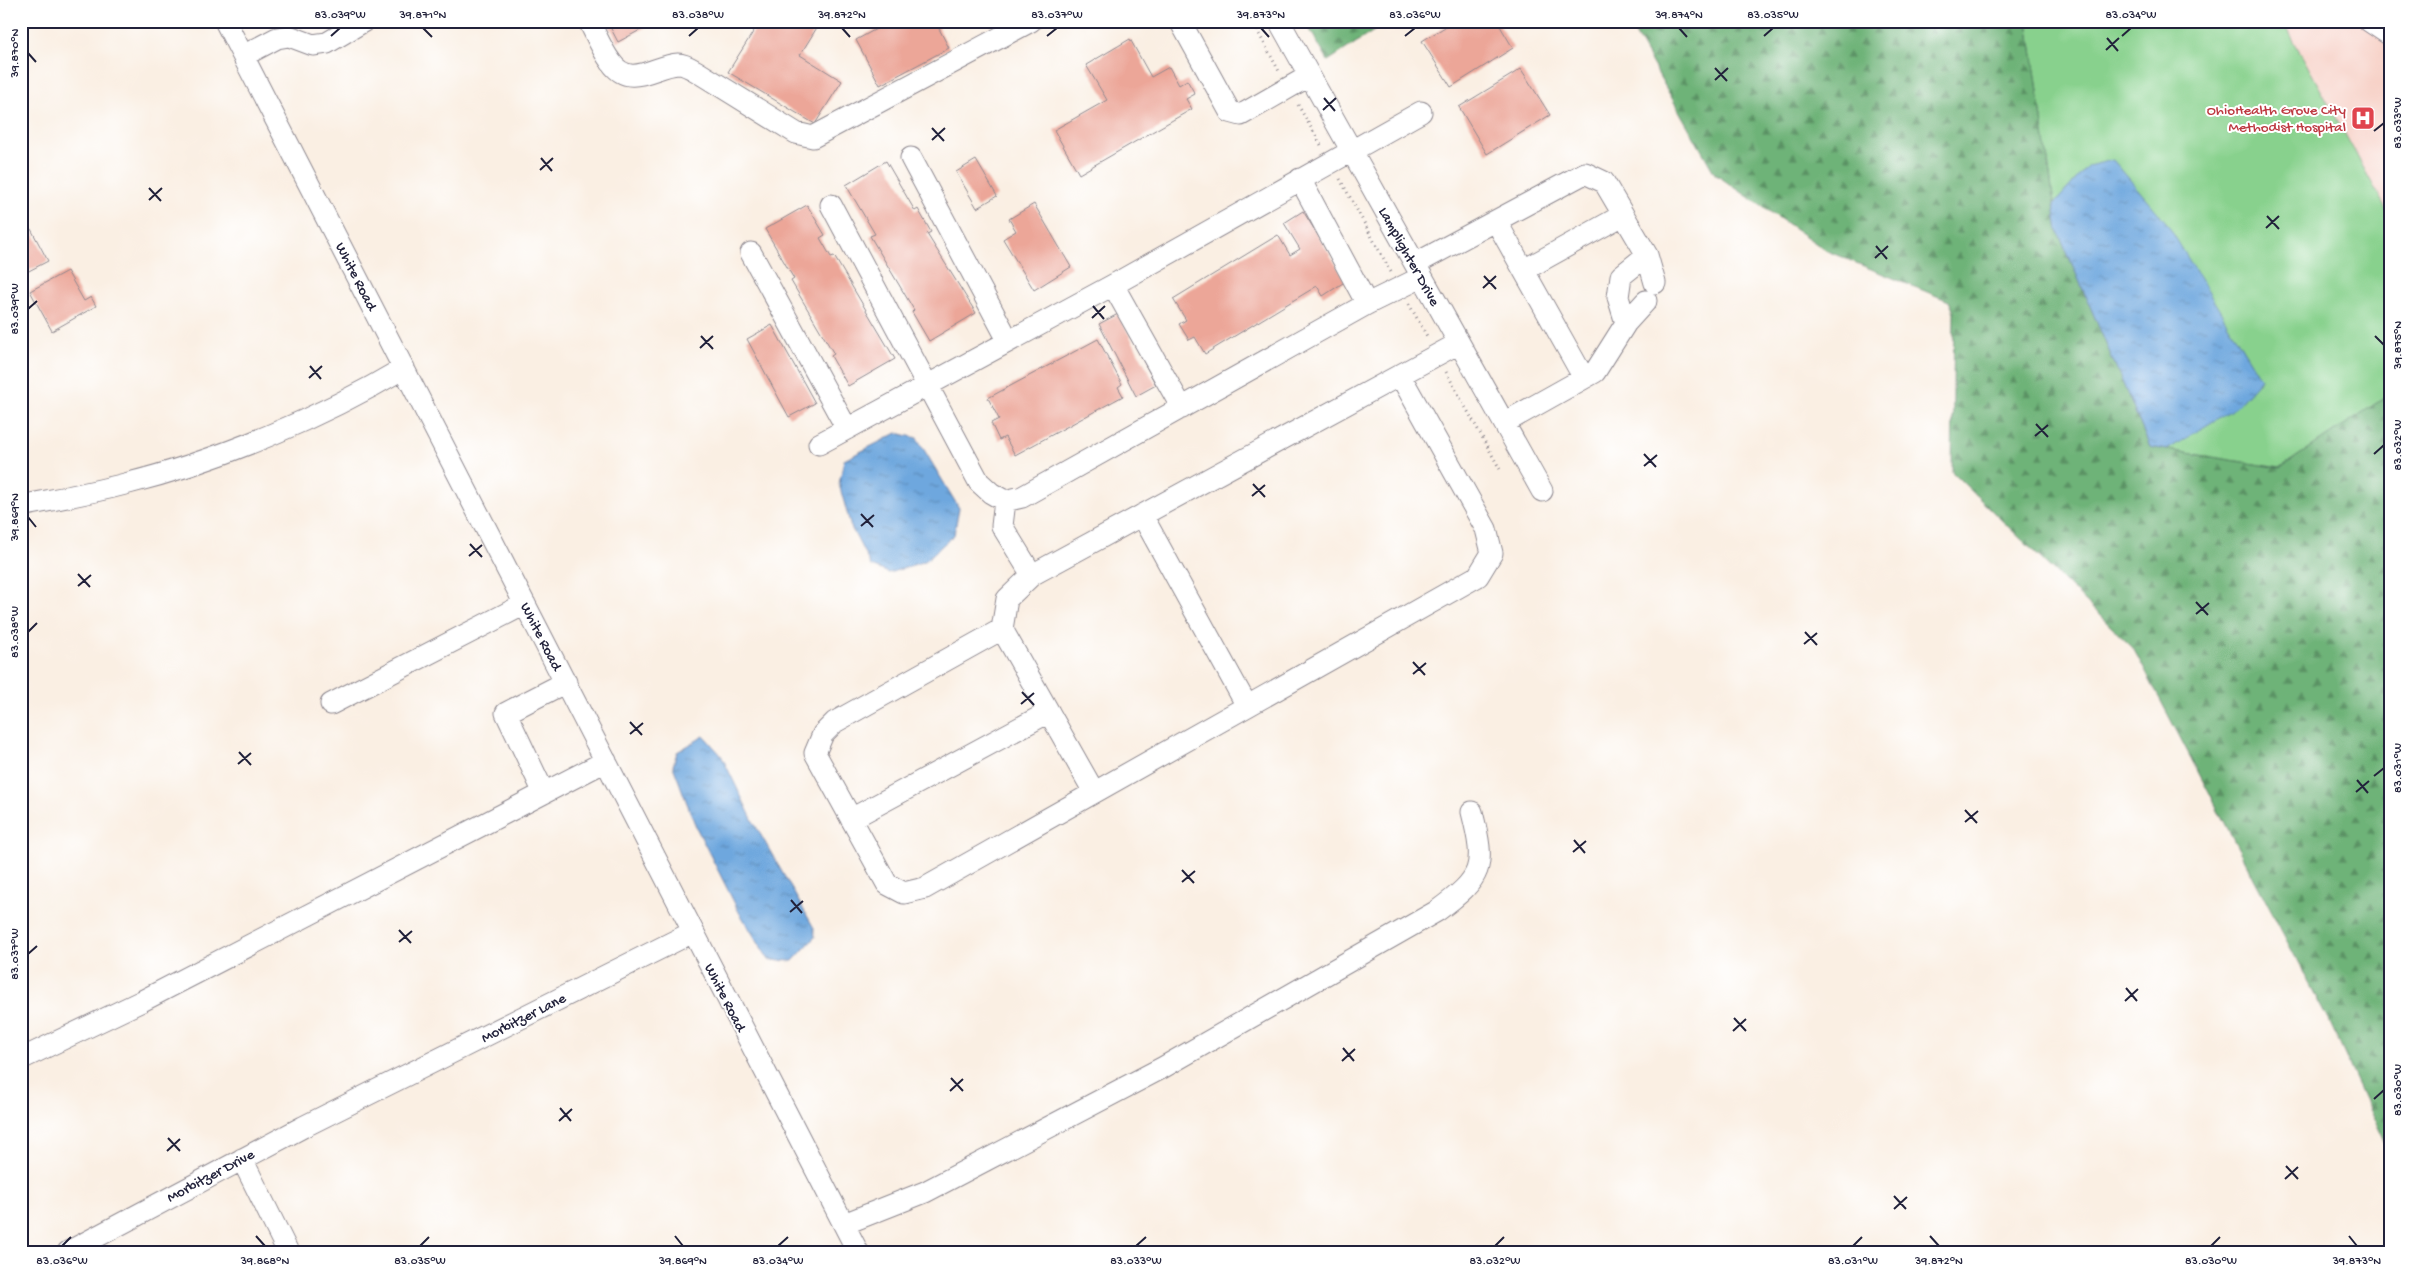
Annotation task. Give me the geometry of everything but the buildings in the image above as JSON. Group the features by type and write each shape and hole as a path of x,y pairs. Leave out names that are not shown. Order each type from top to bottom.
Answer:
{"street":[{"name":"White Road","path":"225,21 858,1252"},
{"path":"243,56 278,38 289,36 313,45 327,43 364,21"},
{"path":"589,21 612,64 625,74 641,76 664,66 681,64 696,71 796,133 814,137 1031,21"},
{"path":"1180,21 1230,112 1241,115 1309,76"},
{"name":"Lamplighter Drive","path":"1278,21 1352,149 1542,490"},
{"path":"2369,21 2390,35"},
{"path":"819,444 1113,284 1330,161 1421,112"},
{"path":"910,158 1008,340"},
{"path":"831,206 979,482 991,493 1005,501 1022,497 1367,304 1400,288 1418,270 1496,220 1585,173 1604,182 1647,255 1651,292 1626,324 1595,372 1504,423"},
{"path":"1300,179 1367,304"},
{"path":"1524,270 1623,215"},
{"path":"1496,220 1584,378"},
{"path":"751,253 847,429"},
{"path":"1626,324 1618,297 1621,276 1647,255"},
{"path":"1113,284 1182,408"},
{"path":"1094,792 1002,629 1007,599 1032,575 1459,343"},
{"path":"21,506 126,484 242,447 368,390 404,368"},
{"path":"1002,629 835,722 823,734 815,753 887,884 904,893 925,888 1478,576 1492,553 1486,529 1400,375"},
{"path":"1005,501 1002,526 1032,575"},
{"path":"1142,515 1247,706"},
{"path":"331,704 525,604"},
{"path":"544,794 506,713 566,682"},
{"path":"851,819 1049,712"},
{"path":"21,1059 142,1001 606,761"},
{"path":"844,1224 925,1192 1136,1082 1437,911 1465,890 1478,869 1480,843 1472,812"},
{"name":"Morbitzer Lane","path":"353,1102 693,932"},
{"name":"Morbitzer Drive","path":"68,1252 353,1102"},
{"path":"242,1159 288,1252"}],"path":[{"path":"1252,21 1501,471"}],"shaded area":[{"name":"OhioHealth Grove City Methodist Hospital","path":"2283,21 2390,21 2390,216"}],"green space":[{"path":"1305,21 1389,21 1328,61"},
{"path":"1628,21 2028,21 2058,231 2150,447 2280,468 2390,394 2390,1154 2331,1025 2133,648 1952,472 1954,312 1949,301 1827,251 1715,174"},
{"path":"2028,21 2283,21 2390,216 2390,394 2280,468 2167,450 2181,439 2088,166 2054,204"}],"water":[{"path":"2113,160 2166,222 2261,379 2236,407 2167,450 2150,447 2058,231 2054,204 2088,166"},
{"path":"897,433 917,438 959,508 954,535 925,561 889,573 871,566 851,527 839,484 844,460"},
{"path":"704,736 721,755 754,823 814,928 815,937 793,961 769,960 739,912 696,827 673,766 677,752"}],"place":[{"name":"OhioHealth Grove City Methodist Hospital","path":"2363,118"}]}
